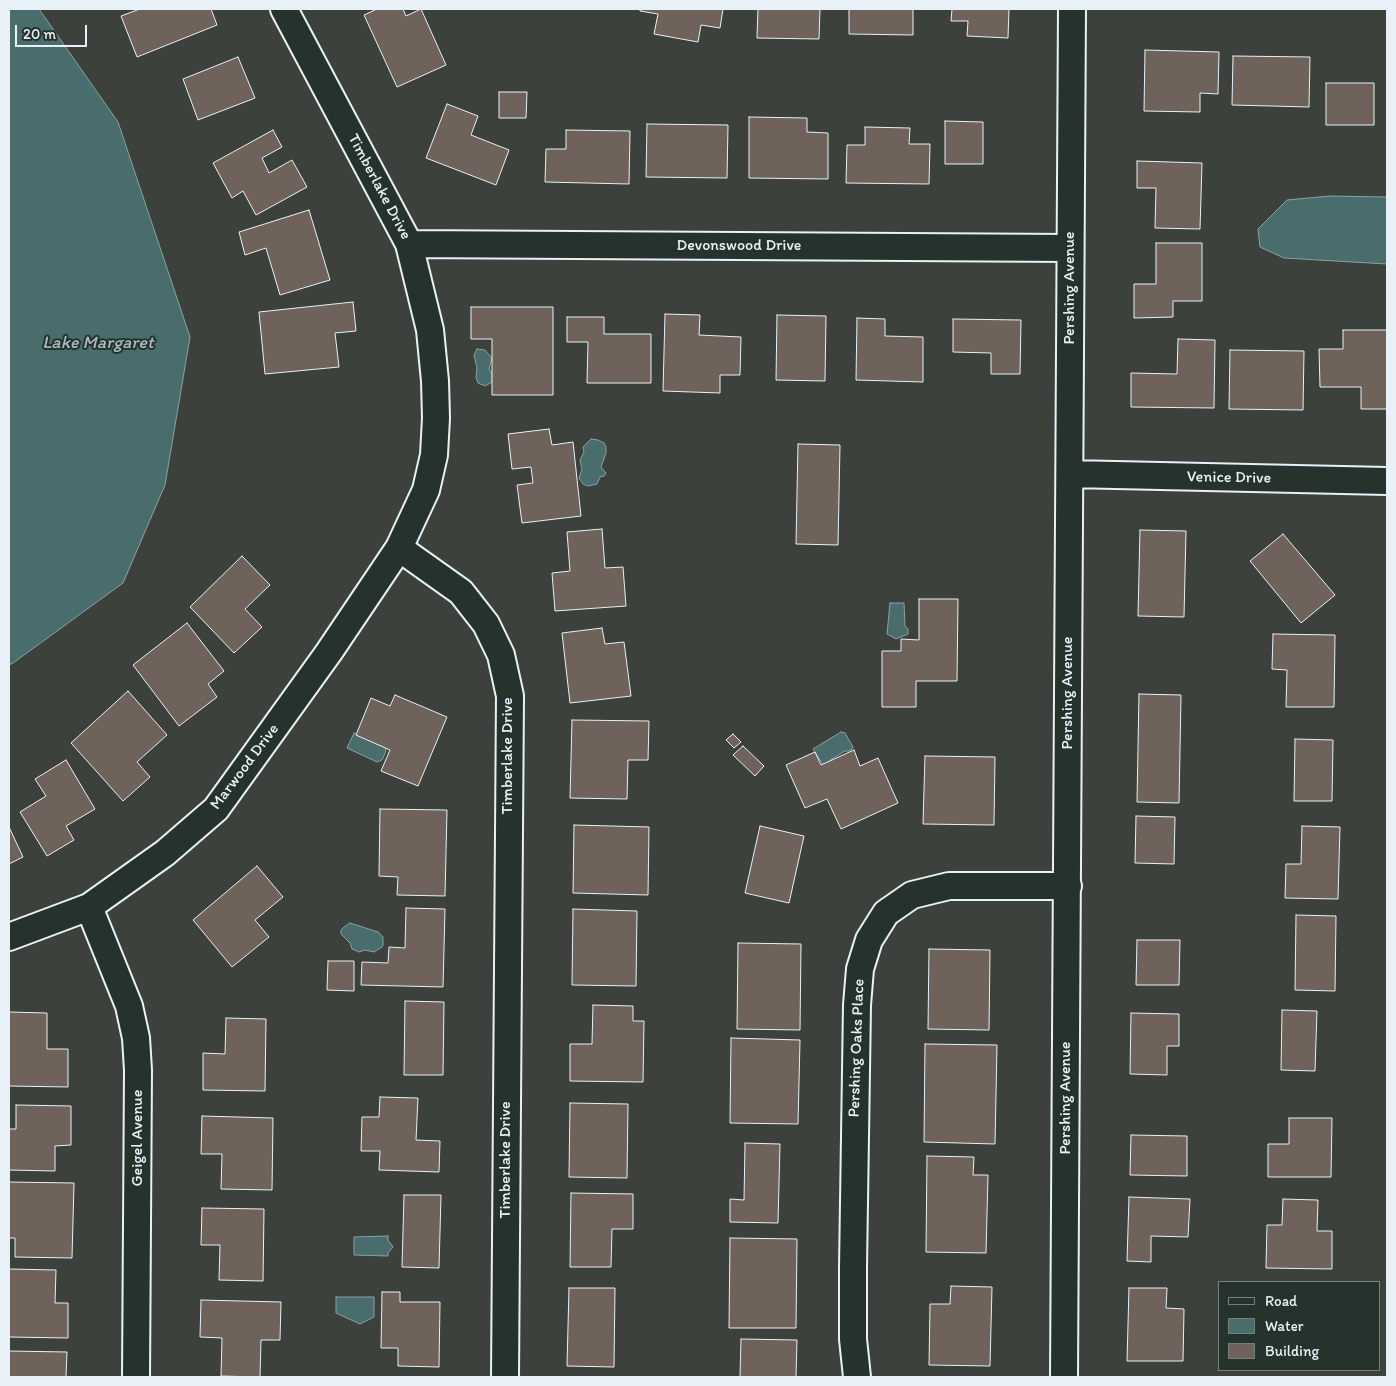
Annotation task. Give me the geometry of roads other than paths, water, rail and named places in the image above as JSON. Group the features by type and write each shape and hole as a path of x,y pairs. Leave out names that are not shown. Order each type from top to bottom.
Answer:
{"street":[{"name":"Timberlake Drive","path":"284,9 409,244 430,330 435,381 434,455 426,490 399,548 460,592 486,624 501,656 510,696 505,1377"},
{"name":"Pershing Avenue","path":"1064,1377 1072,9"},
{"name":"Devonswood Drive","path":"409,244 1070,248"},
{"name":"Venice Drive","path":"1070,474 1387,481"},
{"name":"Marwood Drive","path":"9,937 89,907 165,853 216,809 324,660 399,548"},
{"name":"Pershing Oaks Place","path":"857,1377 853,1339 853,1266 857,1005 860,969 869,940 886,913 912,895 949,886 1068,886"},
{"name":"Geigel Avenue","path":"89,907 129,1006 136,1038 138,1080 136,1377"}],"water":[{"name":"Lake Margaret","path":"9,9 39,9 118,122 190,337 165,485 123,583 9,665"},
{"path":"1330,196 1387,197 1387,264 1284,258 1260,247 1258,229 1287,200"},
{"path":"477,349 485,350 492,358 489,369 492,374 492,382 485,386 478,383 476,377 477,368 474,355"},
{"path":"591,439 604,443 606,447 601,467 606,473 600,477 597,484 588,486 583,484 579,478 582,469 580,460 584,452 583,447"},
{"path":"890,603 904,603 905,626 908,629 908,634 896,639 887,634"},
{"path":"841,732 845,733 853,747 852,749 830,760 824,766 813,749"},
{"path":"354,733 385,747 386,751 382,760 377,762 347,748"},
{"path":"350,923 378,932 383,937 382,947 374,952 365,950 359,952 352,949 350,943 341,934 341,930"},
{"path":"388,1236 388,1240 393,1247 388,1256 354,1255 354,1237"},
{"path":"336,1297 374,1297 374,1317 360,1324 336,1313"}]}
